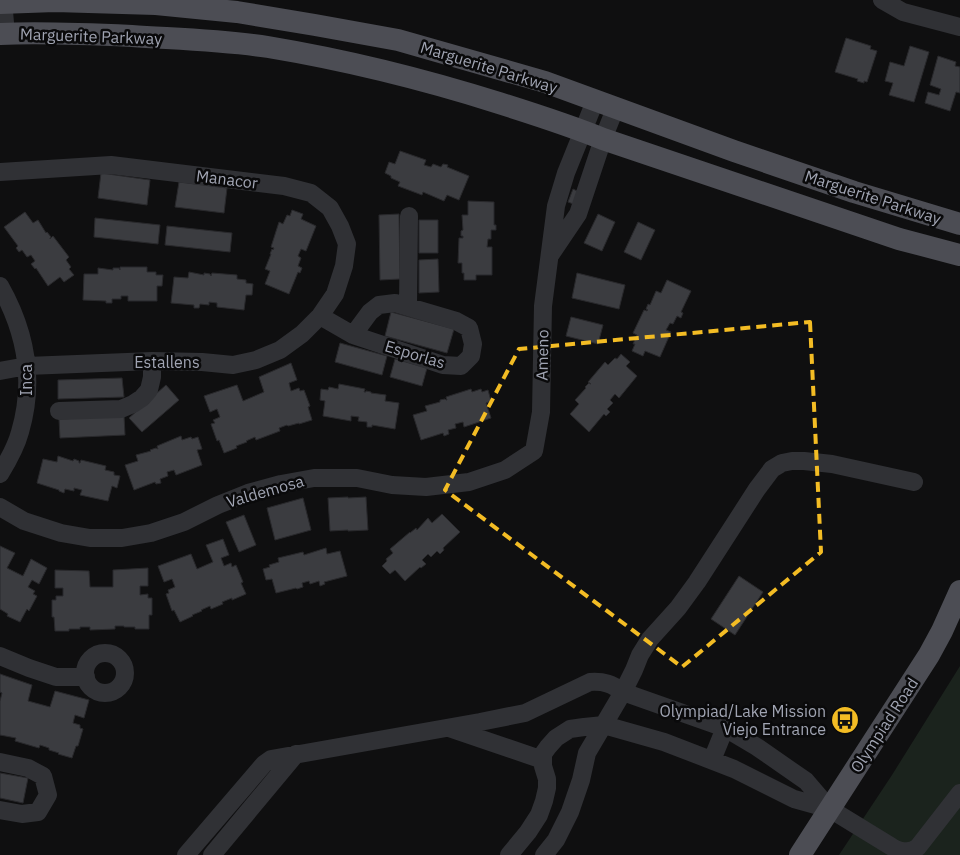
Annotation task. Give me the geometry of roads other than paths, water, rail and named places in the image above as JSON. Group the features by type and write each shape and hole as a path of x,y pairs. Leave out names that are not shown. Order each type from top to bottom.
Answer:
{"main road":[{"name":"Marguerite Parkway","path":"2,2 55,1 156,4 237,12 398,40 545,82 605,105 854,192 960,224"},
{"name":"Marguerite Parkway","path":"3,34 68,33 194,40 267,47 370,67 444,86 899,239 960,255"},
{"name":"Olympiad Road","path":"800,855 929,655 960,591"}],"street":[{"path":"882,0 903,12 960,27"},
{"path":"2,2 3,34"},
{"name":"Ameno","path":"548,259 578,214 593,135 605,105"},
{"name":"Ameno","path":"534,450 541,412 543,306 556,206 566,173 593,135"},
{"name":"Manacor","path":"0,172 111,165 284,186 311,193 330,208 347,244 344,266 335,294 320,316"},
{"path":"556,206 578,214"},
{"path":"408,307 410,216"},
{"name":"Inca","path":"0,286 9,302 20,330 27,366 25,410 20,433 10,457 0,474"},
{"name":"Esporlas","path":"320,316 353,335 443,365 461,366 472,356 473,344 469,328 456,321 394,302 379,305 370,312 353,335"},
{"name":"Estallens","path":"0,371 27,366 152,361 233,365 256,360 280,350 302,334 320,316"},
{"path":"59,411 121,409 133,404 149,390 152,377 152,361"},
{"name":"Valdemosa","path":"0,507 24,521 61,533 90,538 122,538 151,534 184,522 248,493 281,484 314,478 357,478 392,485 426,487 469,482 505,470 534,450"},
{"path":"544,855 556,840 570,812 581,780 587,753 623,692 640,654 697,582 772,469 782,463 804,461 832,464 914,482"},
{"path":"0,656 56,677 86,677"},
{"path":"186,855 264,764 271,759 526,713 590,682 599,681 610,683 623,692 725,728 757,747 806,781 830,809"},
{"path":"509,855 528,832 544,801 547,779 543,766 543,754 556,738 570,729 584,727 604,725 664,742 712,760 794,799 830,809 892,847 908,852 918,847 960,793"},
{"path":"448,728 543,760"},
{"path":"712,760 725,728"},
{"path":"212,855 296,754"},
{"path":"0,762 28,768 43,776 48,795 38,812 22,814 0,810"}],"place":[{"name":"Olympiad/Lake Mission Viejo Entrance","path":"845,720"}]}
